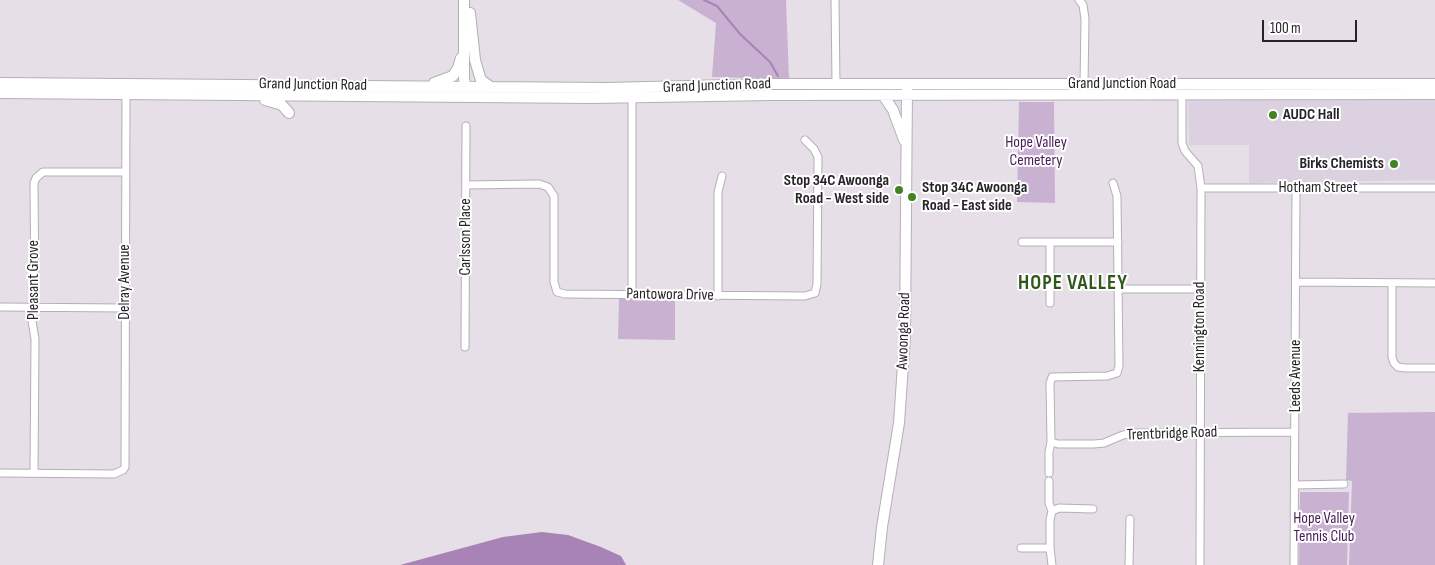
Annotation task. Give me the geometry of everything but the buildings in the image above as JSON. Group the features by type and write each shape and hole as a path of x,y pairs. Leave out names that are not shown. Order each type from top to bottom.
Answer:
{"main road":[{"path":"464,0 464,78 467,92"},
{"path":"467,92 470,78 470,0"},
{"path":"470,13 475,60 481,80 491,87"},
{"path":"416,87 441,82 453,76 458,68 464,46"},
{"name":"Grand Junction Road","path":"0,83 35,83 243,95 295,96 467,92 632,98 883,95 907,90"},
{"path":"35,83 42,88 74,93"},
{"name":"Grand Junction Road","path":"0,93 74,93 126,88 295,85 416,87 467,92 491,87 647,88 836,84 907,90 1301,89 1388,94 1435,94"},
{"path":"1372,84 1388,94"},
{"name":"Grand Junction Road","path":"1301,89 1372,84 1435,84"},
{"path":"1407,94 1415,84"},
{"path":"295,85 295,96"},
{"path":"606,88 624,92 632,98 647,88"},
{"name":"Awoonga Road","path":"878,565 882,527 899,423 904,345 907,90"},
{"path":"243,95 278,103 289,113"},
{"path":"883,95 893,110 906,146"}],"street":[{"path":"835,0 836,84"},
{"path":"1079,0 1083,5 1085,19 1084,89"},
{"name":"Delray Avenue","path":"34,473 114,474 123,470 125,457 126,88"},
{"name":"Kennington Road","path":"1182,89 1182,143 1185,151 1198,166 1201,188 1200,565"},
{"path":"632,98 632,294"},
{"name":"Carlsson Place","path":"465,347 466,126"},
{"name":"Pantowora Drive","path":"466,185 539,184 548,187 554,196 554,282 557,292 565,294 804,296 815,293 817,284 818,157 806,140"},
{"name":"Pleasant Grove","path":"34,473 35,339 31,315 35,307 34,183 36,178 43,172 125,172"},
{"path":"718,296 718,192 722,176"},
{"path":"1052,565 1050,520 1052,511 1048,503 1049,452 1051,442 1050,382 1052,377 1107,376 1117,373 1119,366 1117,196 1113,183"},
{"name":"Hotham Street","path":"1201,188 1435,188"},
{"name":"Leeds Avenue","path":"1294,565 1296,188"},
{"path":"1022,242 1118,242"},
{"path":"1050,243 1050,303"},
{"path":"1296,282 1435,282"},
{"path":"1392,283 1392,357 1394,364 1405,368 1435,368"},
{"path":"1119,288 1200,289"},
{"path":"0,307 125,308"},
{"name":"Trentbridge Road","path":"1051,442 1058,444 1104,443 1123,435 1137,433 1295,432"},
{"path":"0,473 34,473"},
{"path":"1295,486 1344,484"},
{"path":"1052,511 1060,508 1093,509"},
{"path":"1130,519 1130,565"},
{"path":"1021,548 1050,548"}],"shaded area":[{"path":"1188,98 1435,99 1435,180 1249,183 1249,145 1189,145"},
{"path":"542,532 568,535 601,547 621,556 626,565 400,565 503,537"}],"green space":[{"path":"678,0 786,0 789,79 712,77 716,23"},
{"name":"Hope Valley Cemetery","path":"1019,102 1054,102 1055,203 1017,202"},
{"path":"619,299 675,299 675,340 618,339"},
{"path":"1435,412 1435,565 1349,565 1352,481 1346,480 1348,413"},
{"name":"Hope Valley Tennis Club","path":"1300,492 1349,492 1347,565 1299,565"}],"waterway":[{"path":"704,0 717,6 740,34 770,62 778,76"}],"place":[{"name":"AUDC Hall","path":"1273,115"},
{"name":"Birks Chemists","path":"1394,164"},
{"name":"Stop 34C Awoonga Road - West side","path":"899,190"},
{"name":"Stop 34C Awoonga Road - East side","path":"912,197"}],"district":[{"name":"HOPE VALLEY","path":"1073,284"}]}
